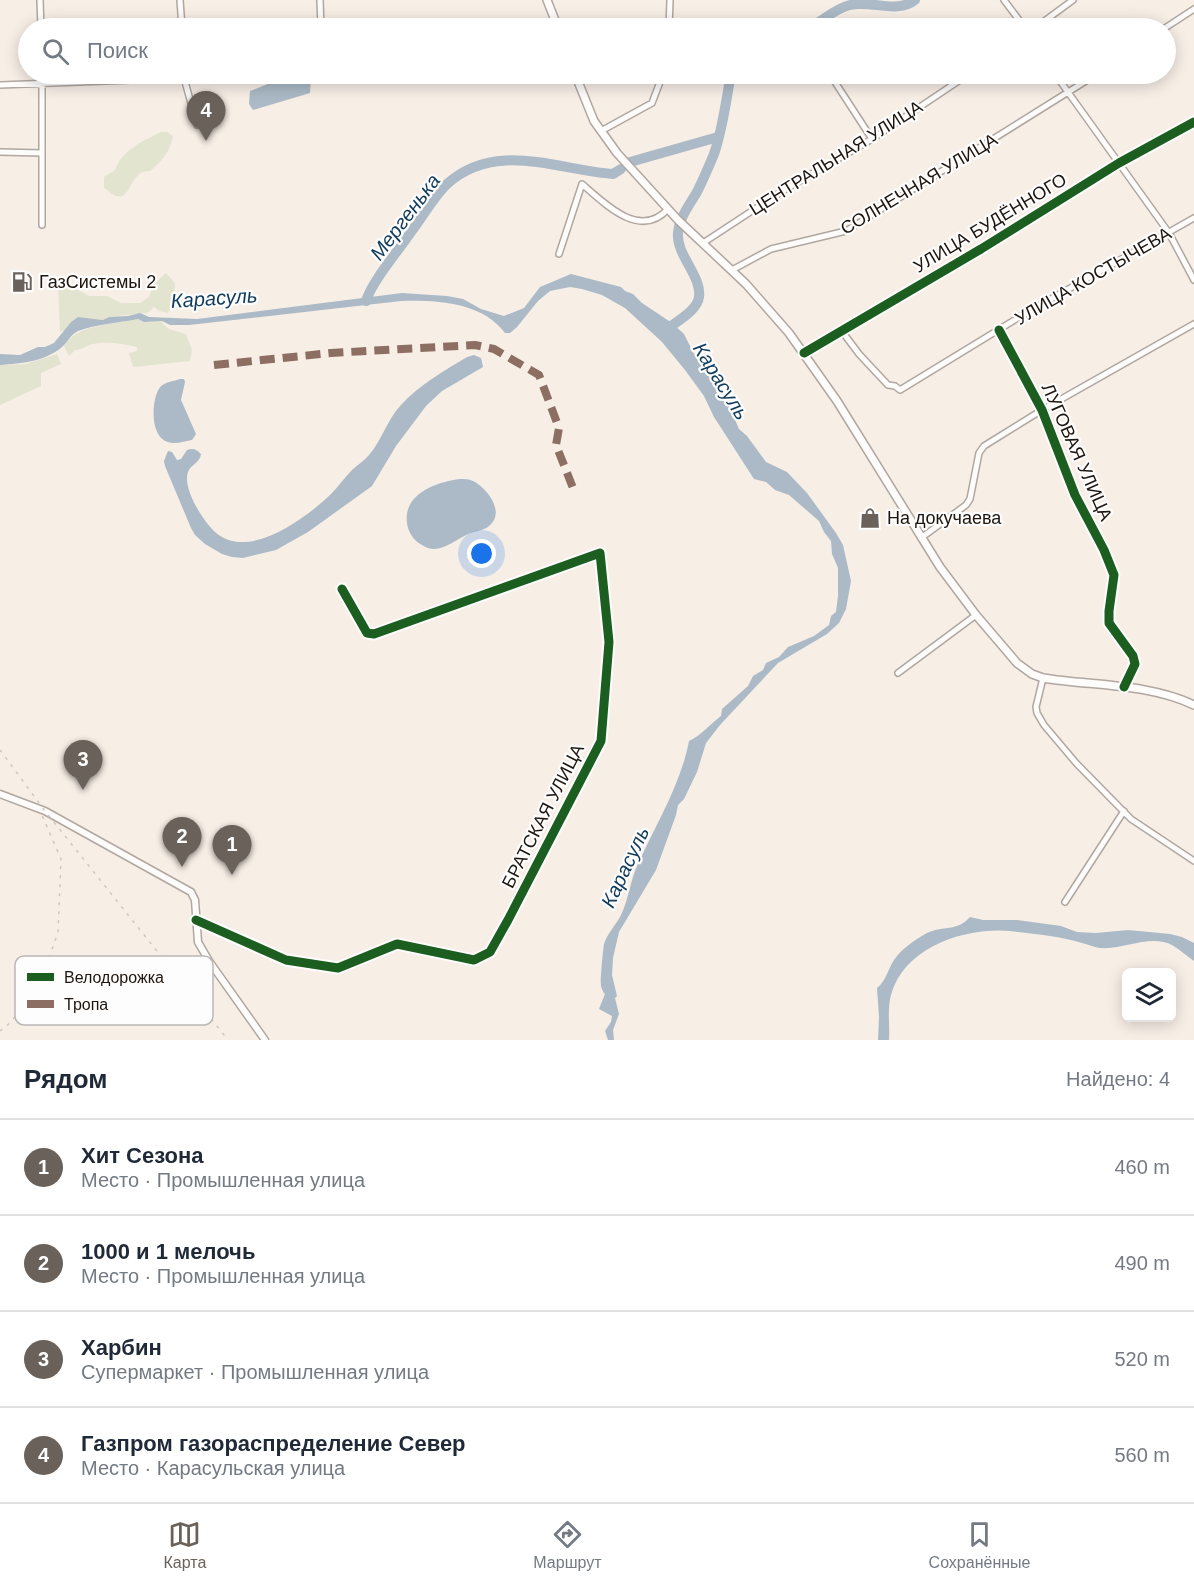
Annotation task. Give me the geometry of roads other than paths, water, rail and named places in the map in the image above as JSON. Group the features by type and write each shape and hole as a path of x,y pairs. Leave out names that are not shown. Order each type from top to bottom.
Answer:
{"main road":[{"path":"547,1 554,18"},
{"path":"579,84 591,113 617,153 678,220 732,270 776,317 804,353 837,401 921,538 976,615 1017,663 1042,678 1124,687 1182,699 1194,705"}],"street":[{"path":"40,0 41,18"},
{"path":"180,0 181,18"},
{"path":"320,0 321,18"},
{"path":"669,18 670,0"},
{"path":"1005,0 1018,18"},
{"path":"1049,18 1073,0"},
{"path":"1176,21 1194,9"},
{"path":"0,85 21,84"},
{"path":"42,84 42,225"},
{"path":"186,84 197,125"},
{"path":"601,131 652,103 659,84"},
{"path":"836,84 872,139"},
{"name":"ЦЕНТРАЛЬНАЯ УЛИЦА","path":"703,243 784,190 872,139 954,84"},
{"path":"1063,84 1169,232 1194,280"},
{"name":"СОЛНЕЧНАЯ УЛИЦА","path":"732,270 771,249 846,231 1081,84"},
{"name":"УЛИЦА БУДЁННОГО","path":"804,353 981,249 1119,163 1194,122"},
{"path":"0,152 42,153"},
{"path":"559,254 582,184 601,200 632,220 653,221 668,209"},
{"name":"УЛИЦА КОСТЫЧЕВА","path":"841,330 884,382 900,390 1194,218"},
{"path":"921,538 966,505 970,499 979,453 984,446 1042,410 1194,324"},
{"name":"ЛУГОВАЯ УЛИЦА","path":"999,330 1042,410 1075,495 1104,550 1114,575 1109,623 1133,657 1135,664 1124,687"},
{"name":"БРАТСКАЯ УЛИЦА","path":"196,920 286,960 338,968 397,944 474,960 490,952 601,741 609,642 600,553 374,634 367,633 342,589"},
{"path":"898,673 976,615"},
{"path":"1042,678 1036,707 1040,719 1072,759 1131,819 1194,861"},
{"path":"0,794 45,811 190,892 195,900 198,942 206,956"},
{"path":"1065,902 1124,811"},
{"path":"213,968 265,1040"}],"water":[{"path":"268,84 311,84 310,93 253,110 249,104 250,91"},
{"path":"571,274 621,287 684,334 693,352 725,396 739,429 766,462 787,472 807,493 836,533 843,545 851,581 846,609 839,623 827,634 778,663 706,743 697,772 684,799 678,805 656,870 619,932 612,975 619,1014 613,1030 614,1040 608,1040 605,1031 612,1016 599,1009 605,994 601,988 604,944 623,910 635,870 680,773 689,741 721,716 722,709 748,686 753,676 763,670 766,663 779,657 788,647 814,636 829,625 831,616 836,612 838,596 838,568 832,554 831,541 819,521 789,495 775,490 766,482 754,479 714,417 704,396 662,342 625,308 602,295 570,287 550,291 510,333 505,333 484,315 458,305 429,301 401,301 189,325 170,325 162,321 144,322 138,319 78,331 62,347 48,356 0,365 0,354 20,355 54,343 78,317 103,320 109,317 140,313 149,317 197,319 402,293 463,299 481,309 504,316 524,308 540,287"},
{"path":"474,355 481,358 483,367 442,391 426,406 396,446 372,486 308,532 276,550 243,558 222,554 195,535 165,466 164,461 168,451 172,452 177,460 181,459 189,449 194,449 201,454 188,472 188,487 200,512 215,532 228,540 244,542 260,539 292,524 320,504 369,455 396,411 408,398 441,373"},
{"path":"184,379 185,382 181,400 196,434 192,440 171,443 162,439 157,433 154,416 155,399 161,386"},
{"path":"460,479 473,481 489,495 495,507 494,520 487,528 468,534 440,548 428,548 412,536 407,523 410,504 423,491 441,483"},
{"path":"970,917 1061,926 1077,932 1128,930 1170,934 1194,943 1194,961 1172,945 1163,942 1143,942 1104,948 1056,937 1010,931 974,933 956,937 939,943 922,953 898,978 890,1001 889,1040 878,1040 877,988 883,982 897,956 927,933 955,927"}],"waterway":[{"name":"Мергенька","path":"824,18 838,9 850,5 900,6 915,0"},
{"name":"Мергенька","path":"664,332 690,312 699,297 697,281 681,249 678,233 683,217 714,154 729,84"},
{"name":"Мергенька","path":"630,162 718,137"},
{"name":"Мергенька","path":"366,301 380,275 437,195 447,184 466,171 486,163 506,160 613,174 621,169"}],"railway":[{"path":"0,750 45,811 161,956"},
{"path":"41,813 61,859 58,932 50,956"},
{"path":"0,1031 15,1017"},
{"path":"213,1021 228,1040"}],"place":[{"name":"Газпром газораспределение Север","path":"206,141"},
{"name":"ГазСистемы 2","path":"22,282"},
{"name":"На докучаева","path":"870,518"},
{"name":"Харбин","path":"83,790"},
{"name":"1000 и 1 мелочь","path":"182,867"},
{"name":"Хит Сезона","path":"232,875"}],"water label":[{"name":"Карасуль","path":"214,298"},
{"name":"Карасуль","path":"721,381"},
{"name":"Карасуль","path":"625,867"}]}
